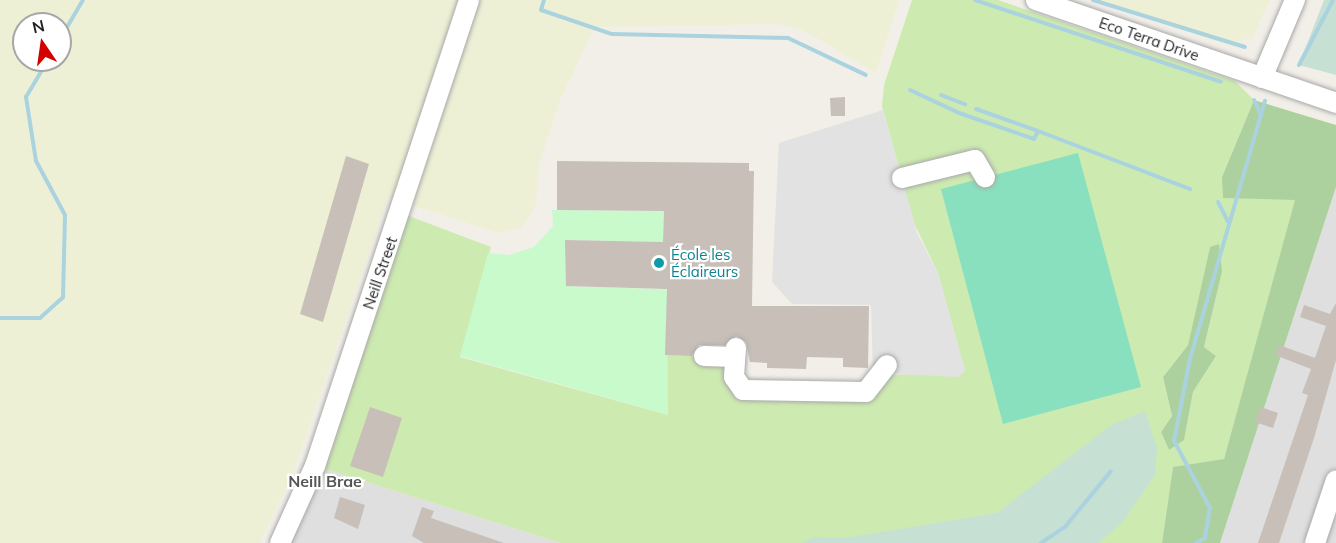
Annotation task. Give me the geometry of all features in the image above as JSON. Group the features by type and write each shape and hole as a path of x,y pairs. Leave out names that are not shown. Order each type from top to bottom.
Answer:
{"street":[{"name":"Neill Street","path":"285,542 315,466 469,0"},
{"name":"Eco Terra Drive","path":"1036,0 1336,103"},
{"path":"1262,78 1295,0"},
{"path":"902,178 975,160 985,177"},
{"path":"704,356 735,352 734,377 743,390 866,392 887,365"},
{"path":"1315,543 1336,480"}],"shaded area":[{"path":"883,110 917,233 938,273 965,371 958,377 873,373 871,305 792,304 772,282 779,143"},
{"path":"1336,187 1336,543 1220,543"},
{"path":"315,466 561,543 280,543"}],"green space":[{"path":"0,0 899,0 876,73 801,29 776,24 595,27 561,98 539,165 536,205 521,228 498,233 388,197 293,474 260,543 0,543"},
{"path":"912,0 998,0 1235,81 1254,100 1222,177 1296,199 1224,459 1173,468 1162,543 561,543 315,466 401,213 491,247 460,357 668,415 665,355 735,357 736,384 857,393 876,376 965,371 938,273 914,223 882,106 884,85","holes":["1210,247 1222,272 1204,347 1216,356 1193,392 1184,439 1169,450 1161,432 1172,416 1163,377 1188,345"]},
{"path":"1093,0 1270,0 1253,37 1227,45"},
{"path":"1324,0 1336,0 1336,75 1299,65"},
{"path":"1254,100 1336,125 1336,187 1220,543 1162,543 1173,467 1224,459 1295,200 1223,198 1222,177"},
{"path":"1078,153 1141,387 1003,424 941,189"},
{"path":"552,210 664,211 663,242 566,240 566,286 657,289 667,283 668,415 460,356 488,253 509,255 534,247 553,226"},
{"path":"1219,244 1222,272 1204,347 1216,356 1193,392 1184,440 1169,450 1161,432 1172,416 1163,377 1188,345 1210,247"},
{"path":"1145,411 1157,448 1155,475 1124,520 1099,543 802,543 813,537 844,538 997,513 1111,425"}],"building":[{"path":"845,97 845,116 831,116 830,98"},
{"path":"346,156 369,164 323,322 300,314"},
{"name":"École les Éclaireurs","path":"557,161 749,163 749,171 754,171 752,306 869,306 868,368 843,367 843,358 807,357 806,369 767,368 767,363 750,362 746,342 736,336 725,345 699,345 692,356 665,355 667,289 566,286 565,240 663,242 664,211 557,210"},
{"path":"1336,303 1336,360 1314,438 1279,543 1258,543 1308,395 1302,393 1311,369 1275,355 1279,345 1315,358 1326,326 1300,317 1304,305 1330,314"},
{"path":"370,407 402,418 383,477 350,466"},
{"path":"1261,407 1278,413 1273,428 1255,422"},
{"path":"340,497 365,505 358,529 334,518"},
{"path":"422,507 434,511 431,518 504,543 424,543 412,536"}],"waterway":[{"path":"72,19 83,0"},
{"path":"544,0 541,10 612,34 788,38 866,75"},
{"path":"975,0 1221,82"},
{"path":"1093,0 1245,47"},
{"path":"1299,65 1333,0"},
{"path":"0,318 40,318 63,297 65,215 36,161 26,97 41,72"},
{"path":"910,90 959,113 1034,139 1038,131 1190,189"},
{"path":"941,95 965,104"},
{"path":"1254,100 1261,115"},
{"path":"1196,543 1205,538 1210,508 1174,441 1190,359 1265,101"},
{"path":"976,109 1038,131"},
{"path":"1218,202 1228,222"},
{"path":"1041,543 1065,527 1111,471"}],"place":[{"name":"École les Éclaireurs","path":"659,263"}],"district":[{"name":"Neill Brae","path":"325,481"}]}
